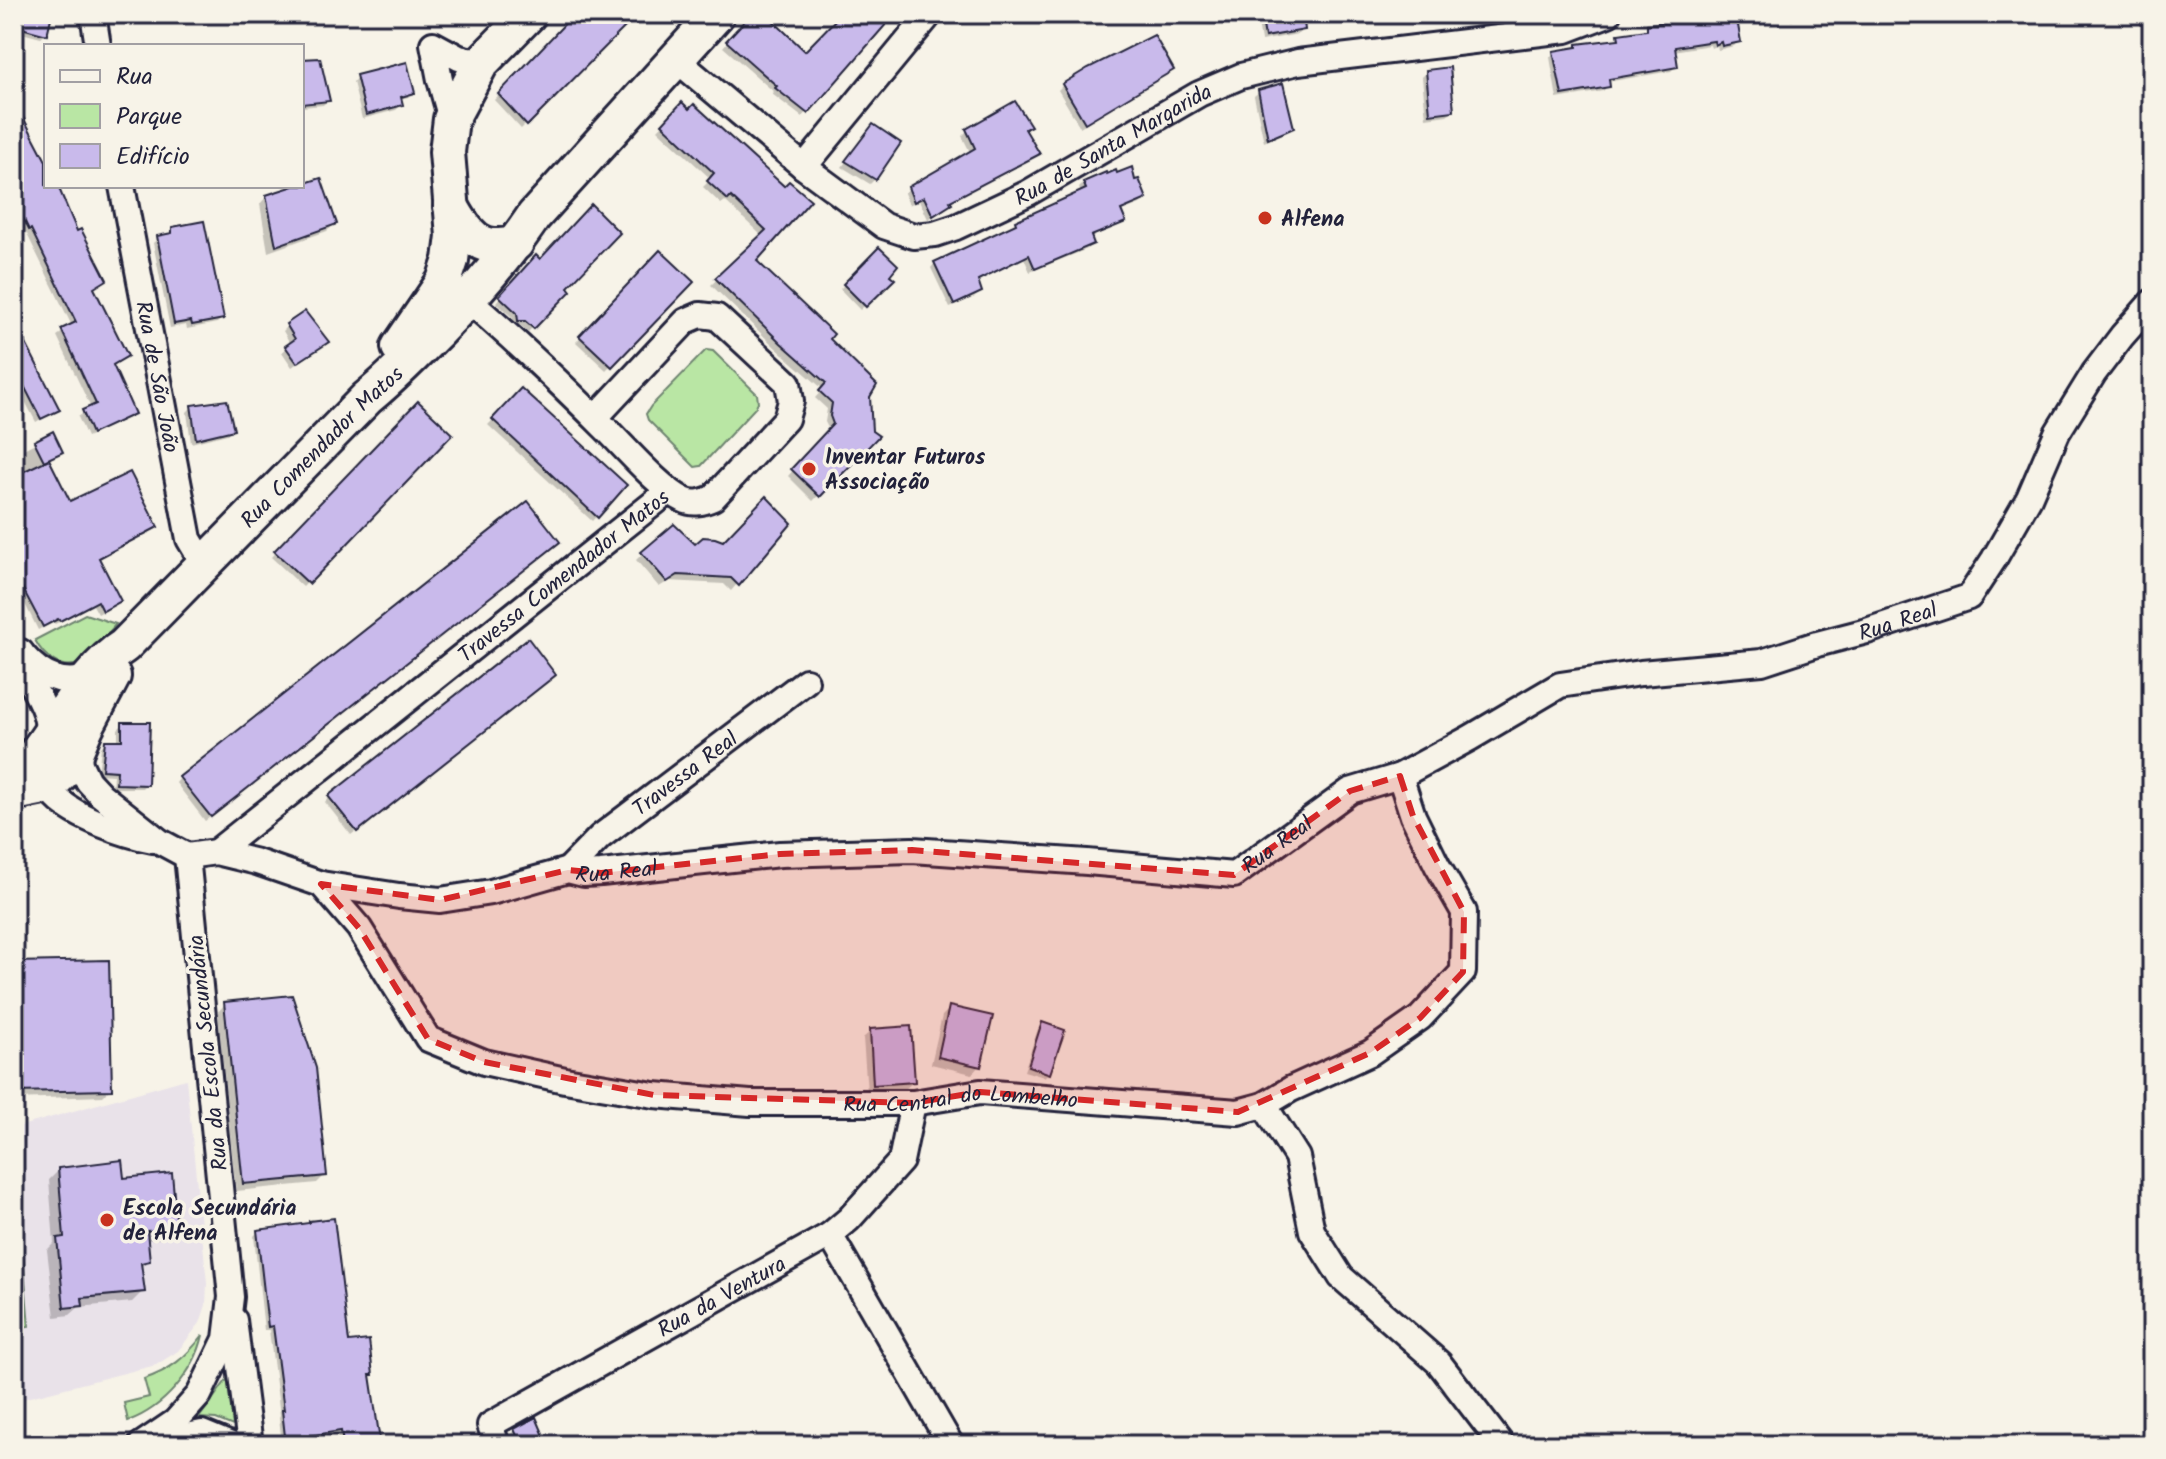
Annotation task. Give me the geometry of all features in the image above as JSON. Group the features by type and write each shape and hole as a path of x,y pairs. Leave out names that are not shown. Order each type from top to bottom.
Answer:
{"street":[{"path":"93,14 98,44"},
{"path":"456,291 451,260 454,236 447,152 451,119 481,63 529,14"},
{"path":"456,291 460,265 512,235 717,14"},
{"path":"804,167 930,14"},
{"name":"Rua de Santa Margarida","path":"677,60 804,167 884,226 914,236 935,234 956,227 1028,193 1199,94 1241,76 1298,62 1566,30 1608,14"},
{"path":"451,119 433,44 459,58 481,63"},
{"name":"Rua de São João","path":"122,188 189,539 204,564"},
{"path":"451,206 461,225 475,238 512,235"},
{"name":"Rua Comendador Matos","path":"36,777 27,765 110,655 124,646 367,398 389,361 456,291"},
{"name":"Travessa Comendador Matos","path":"216,852 669,491 595,418 456,291"},
{"name":"Rua Real","path":"187,856 216,852 321,884 440,900 491,892 568,870 584,874 601,873 780,854 912,850 1234,875 1350,791 1400,776 1560,685 1641,673 1762,662 1969,597 2029,498 2057,433 2094,373 2152,302"},
{"path":"595,418 686,321 700,315 717,317 788,383 791,401 786,419 713,498 699,504 686,502 669,491"},
{"path":"17,646 25,672 71,710 80,764 88,781 159,841 187,856"},
{"name":"Travessa Real","path":"568,870 600,837 806,681"},
{"path":"1400,776 1413,816 1464,912 1463,972 1420,1018 1370,1053 1291,1089 1264,1105 1297,1157 1312,1231 1341,1277 1439,1363 1502,1445"},
{"path":"36,777 75,784 101,795"},
{"path":"14,796 36,777"},
{"path":"36,777 73,809 129,835 159,841"},
{"path":"14,796 73,809"},
{"name":"Rua da Escola Secundária","path":"187,856 231,1297 250,1445"},
{"name":"Rua Central do Lombelho","path":"321,884 359,928 428,1039 484,1062 654,1095 750,1103 913,1103 980,1092 1238,1112 1264,1105"},
{"name":"Rua da Ventura","path":"497,1445 490,1425 830,1235 849,1219 901,1161 913,1103"},
{"path":"830,1235 951,1445"},
{"name":"Rua da Escola Secundária","path":"143,1445 175,1422 199,1395 226,1339 231,1297"},
{"name":"Rua da Escola Secundária","path":"143,1445 202,1433 231,1445"}],"highlighted area":[{"path":"1400,776 1413,816 1464,912 1463,972 1420,1018 1370,1053 1238,1112 980,1092 913,1103 654,1095 484,1062 428,1039 359,928 321,884 440,900 568,870 601,873 780,854 912,850 1234,875 1350,791"}],"shaded area":[{"name":"Escola Secundária de Alfena","path":"186,1079 207,1283 206,1305 200,1323 178,1351 156,1365 14,1401 14,1128"}],"green space":[{"path":"706,350 713,351 757,394 758,402 701,466 695,467 648,420 646,414"},
{"path":"85,614 116,624 81,662 60,664 48,657 35,640"},
{"path":"19,1211 29,1326 14,1328 14,1212"},
{"path":"203,1335 193,1362 176,1387 154,1407 128,1421 124,1403 149,1397 144,1379 177,1362"},
{"path":"228,1378 233,1426 216,1419 199,1418"}],"building":[{"path":"14,14 52,14 47,35 14,26"},
{"path":"574,14 638,14 527,126 498,94"},
{"path":"751,14 766,14 805,51 841,14 895,14 808,114 775,88 777,86 726,41"},
{"path":"1261,14 1303,14 1305,30 1265,37"},
{"path":"1685,14 1736,14 1741,42 1722,46 1721,42 1715,45 1714,41 1675,47 1678,67 1609,79 1610,87 1562,95 1553,51 1577,47 1577,44 1619,39 1618,34 1647,30 1647,24 1686,21"},
{"path":"1154,35 1174,70 1085,123 1062,84"},
{"path":"320,58 330,101 304,104 304,59"},
{"path":"407,62 415,93 401,97 403,105 366,115 356,75"},
{"path":"1450,67 1454,111 1430,114 1426,70"},
{"path":"1283,83 1294,128 1268,139 1258,90"},
{"path":"14,100 44,157 44,188 59,188 77,231 81,229 107,280 94,288 128,356 113,365 135,414 92,434 82,410 96,404 61,329 76,322 14,200"},
{"path":"1015,101 1031,126 1025,129 1040,154 950,201 952,204 933,216 924,197 914,202 908,187 975,148 966,129"},
{"path":"682,102 689,109 694,104 784,186 789,181 811,200 757,261 834,334 830,339 877,385 870,397 872,431 879,436 820,497 791,469 833,424 830,416 832,403 819,391 826,383 715,278 766,230 731,197 728,200 707,181 714,173 662,124"},
{"path":"873,124 901,143 876,180 845,161"},
{"path":"1132,167 1135,180 1139,179 1147,199 1121,210 1126,222 1091,236 1094,244 1035,269 1029,255 978,280 982,292 954,305 934,262 1086,189 1083,182 1106,172 1116,170 1117,173"},
{"path":"321,178 337,224 276,246 266,195 288,188 304,188 304,183"},
{"path":"591,204 620,233 568,287 571,291 534,329 525,321 518,321 517,313 499,296 536,255 540,259"},
{"path":"204,221 224,319 192,325 191,321 174,324 157,236 172,233 172,227"},
{"path":"879,247 898,265 890,275 895,279 866,307 843,284"},
{"path":"660,250 694,282 612,367 579,336"},
{"path":"305,311 329,342 297,363 285,346 295,339 286,324"},
{"path":"14,320 60,410 41,419 14,360"},
{"path":"521,388 627,485 598,518 492,419"},
{"path":"227,400 234,430 196,439 191,405"},
{"path":"418,401 453,434 309,584 274,551"},
{"path":"53,431 63,452 44,461 34,441"},
{"path":"49,459 70,501 130,472 158,527 99,558 121,601 103,611 98,601 43,627 14,572 14,476"},
{"path":"766,496 792,523 739,586 731,578 678,575 667,582 641,552 674,524 695,544 703,537 723,541"},
{"path":"528,501 560,542 211,817 179,777"},
{"path":"528,638 556,675 357,832 328,796"},
{"path":"122,722 150,722 148,785 116,784 117,771 102,770 105,740 122,740"},
{"path":"109,960 112,1090 14,1092 14,962"},
{"path":"292,995 316,1068 327,1176 243,1184 224,1002"},
{"path":"949,1006 993,1016 981,1067 938,1057"},
{"path":"1042,1022 1065,1030 1050,1074 1028,1066"},
{"path":"911,1026 915,1082 873,1085 870,1029"},
{"path":"122,1160 124,1178 172,1173 177,1229 147,1231 150,1261 141,1263 145,1292 82,1298 83,1306 64,1308 57,1238 64,1237 58,1168"},
{"path":"334,1218 349,1342 369,1340 373,1375 370,1375 380,1441 343,1443 341,1431 308,1436 309,1445 286,1445 273,1326 268,1327 257,1230"},
{"path":"536,1417 548,1445 521,1445 514,1429"}],"place":[{"name":"Alfena","path":"1265,218"},
{"name":"Inventar Futuros Associação","path":"809,469"},
{"name":"Escola Secundária de Alfena","path":"107,1220"}]}
